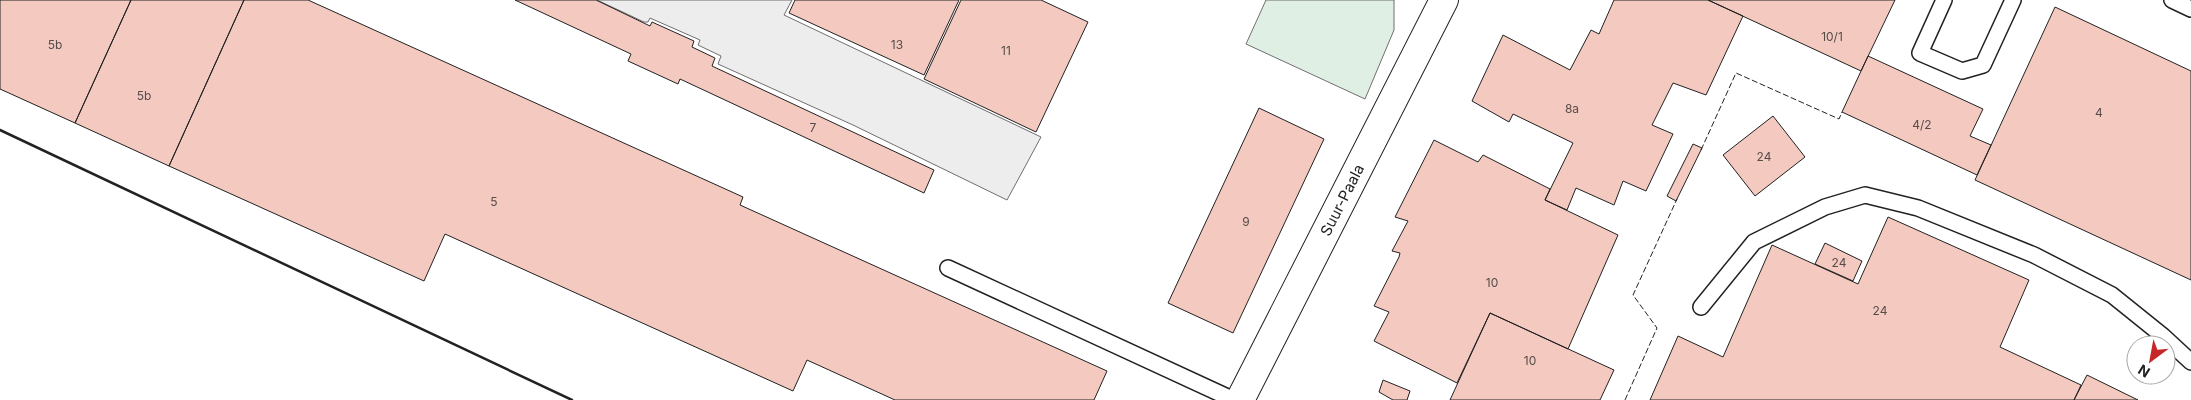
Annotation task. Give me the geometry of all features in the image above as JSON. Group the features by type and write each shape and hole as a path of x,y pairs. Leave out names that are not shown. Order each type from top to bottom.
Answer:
{"street":[{"name":"Suur-Paala","path":"1240,400 1444,0"}],"lane":[{"path":"1944,0 1920,52 1962,71 1983,65 2013,0"},
{"path":"2172,0 2191,9"},
{"path":"1701,307 1754,242 1825,207 1864,195 1918,208 2034,254 2112,295 2164,336 2191,362"},
{"path":"948,268 1234,400"}],"green space":[{"path":"1266,0 1394,0 1394,30 1365,99 1246,44"}],"shaded area":[{"path":"597,0 792,0 784,15 1041,137 1007,200 853,125 718,64 721,56 698,45 700,40 650,18 648,22 644,22"}],"building":[{"path":"0,0 131,0 75,123 0,89"},
{"path":"131,0 244,0 169,166 75,123"},
{"path":"244,0 308,0 743,197 740,205 1107,371 1094,400 895,400 807,360 793,391 445,234 424,281 169,166"},
{"path":"515,0 596,0 650,26 652,22 694,41 692,47 715,58 712,66 934,170 924,193 680,79 678,84 628,61 631,54"},
{"path":"795,0 959,0 924,75 789,13"},
{"path":"961,0 1041,0 1088,22 1036,132 924,79"},
{"path":"1614,0 1708,0 1743,16 1706,95 1673,83 1652,125 1673,134 1646,191 1623,181 1614,205 1576,188 1567,210 1545,200 1573,143 1513,114 1509,122 1472,101 1503,35 1570,70 1591,30 1599,34"},
{"path":"1708,0 1895,0 1861,71"},
{"path":"2055,7 2191,71 2191,280 1975,180"},
{"path":"1868,56 1983,109 1970,136 1991,145 1977,175 1842,112"},
{"path":"1259,108 1324,139 1233,333 1168,303"},
{"path":"1773,116 1805,157 1755,196 1723,155"},
{"path":"1434,140 1478,162 1483,155 1550,189 1545,200 1618,235 1568,349 1490,313 1457,383 1374,341 1389,312 1374,306 1399,257 1400,253 1392,251 1408,221 1395,217"},
{"path":"1693,144 1702,148 1676,201 1667,196"},
{"path":"1888,217 2029,280 2000,347 2081,385 2074,400 1650,400 1678,336 1723,357 1772,245 1858,284"},
{"path":"1825,243 1862,261 1853,281 1815,264"},
{"path":"1490,313 1614,370 1600,400 1450,400"},
{"path":"2087,375 2138,400 2074,400"},
{"path":"1383,380 1410,391 1407,400 1393,400 1379,392"}],"fence":[{"path":"1701,150 1736,73 1839,119 1842,112"},
{"path":"1625,400 1657,328 1633,295 1677,199"}],"wall":[{"path":"0,130 572,400"}]}
